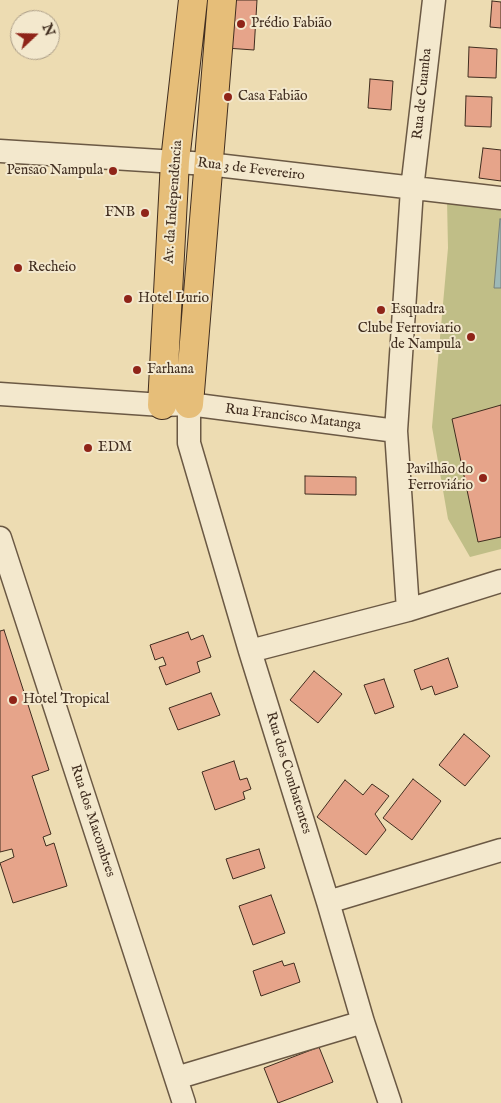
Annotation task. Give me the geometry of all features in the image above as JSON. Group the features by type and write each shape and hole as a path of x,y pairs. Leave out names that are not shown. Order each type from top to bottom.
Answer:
{"main road":[{"name":"Av. da Independência","path":"162,405 175,162 194,0"},
{"path":"190,404 222,0"}],"street":[{"name":"Rua de Cuamba","path":"408,610 396,431 412,189 434,0"},
{"name":"Rua 3 de Fevereiro","path":"0,150 208,164 501,198"},
{"path":"0,394 162,405 190,404 189,443"},
{"name":"Rua Francisco Matanga","path":"190,404 396,431"},
{"path":"162,405 189,443"},
{"name":"Rua dos Combatentes","path":"189,443 250,651 363,1022 390,1103"},
{"name":"Rua dos Macombres","path":"0,538 184,1103"},
{"path":"250,651 408,610 501,581"},
{"path":"328,902 501,850"},
{"path":"176,1078 363,1022"}],"shaded area":[{"name":"Clube Ferroviario de Nampula","path":"447,200 501,207 501,549 470,557 448,519 432,427 448,248"}],"water":[{"path":"500,219 501,288 494,288"}],"building":[{"name":"Prédio Fabião","path":"229,0 257,0 254,50 226,48"},
{"path":"492,1 501,2 501,28 490,27"},
{"path":"469,47 497,49 496,78 468,77"},
{"path":"370,79 393,81 391,110 368,108"},
{"path":"466,96 492,97 491,127 465,126"},
{"path":"483,148 501,150 501,181 479,178"},
{"name":"Pavilhão do Ferroviário","path":"501,405 501,537 478,542 452,419"},
{"path":"305,476 356,477 356,495 305,494"},
{"name":"Hotel Tropical","path":"4,630 49,770 32,776 51,834 43,837 46,846 54,843 67,886 13,903 0,863 14,857 12,849 0,852 0,631"},
{"path":"188,632 191,640 203,635 211,657 197,662 200,672 166,685 159,667 166,665 163,657 155,660 150,645"},
{"path":"448,658 458,687 435,695 432,686 421,690 414,670"},
{"path":"314,671 342,694 318,723 290,700"},
{"path":"384,679 394,707 375,714 364,685"},
{"path":"211,693 220,715 178,730 169,708"},
{"path":"464,734 490,756 465,786 439,765"},
{"path":"234,761 240,780 247,778 251,789 243,792 245,799 215,810 202,772"},
{"path":"413,779 441,801 412,840 383,818"},
{"path":"345,780 363,795 372,784 389,796 375,814 386,830 366,855 317,817"},
{"path":"259,849 265,868 233,879 226,859"},
{"path":"271,895 285,933 253,945 239,906"},
{"path":"282,961 284,966 294,963 300,982 261,996 253,971"},
{"path":"319,1047 333,1082 278,1103 264,1068"}],"place":[{"name":"Prédio Fabião","path":"241,24"},
{"name":"Casa Fabião","path":"228,97"},
{"name":"Pensao Nampula","path":"113,171"},
{"name":"FNB","path":"145,213"},
{"name":"Recheio","path":"18,268"},
{"name":"Hotel Lurio","path":"128,299"},
{"name":"Esquadra","path":"381,310"},
{"name":"Clube Ferroviario de Nampula","path":"471,337"},
{"name":"Farhana","path":"137,370"},
{"name":"EDM","path":"88,448"},
{"name":"Pavilhão do Ferroviário","path":"483,478"},
{"name":"Hotel Tropical","path":"13,700"}]}
